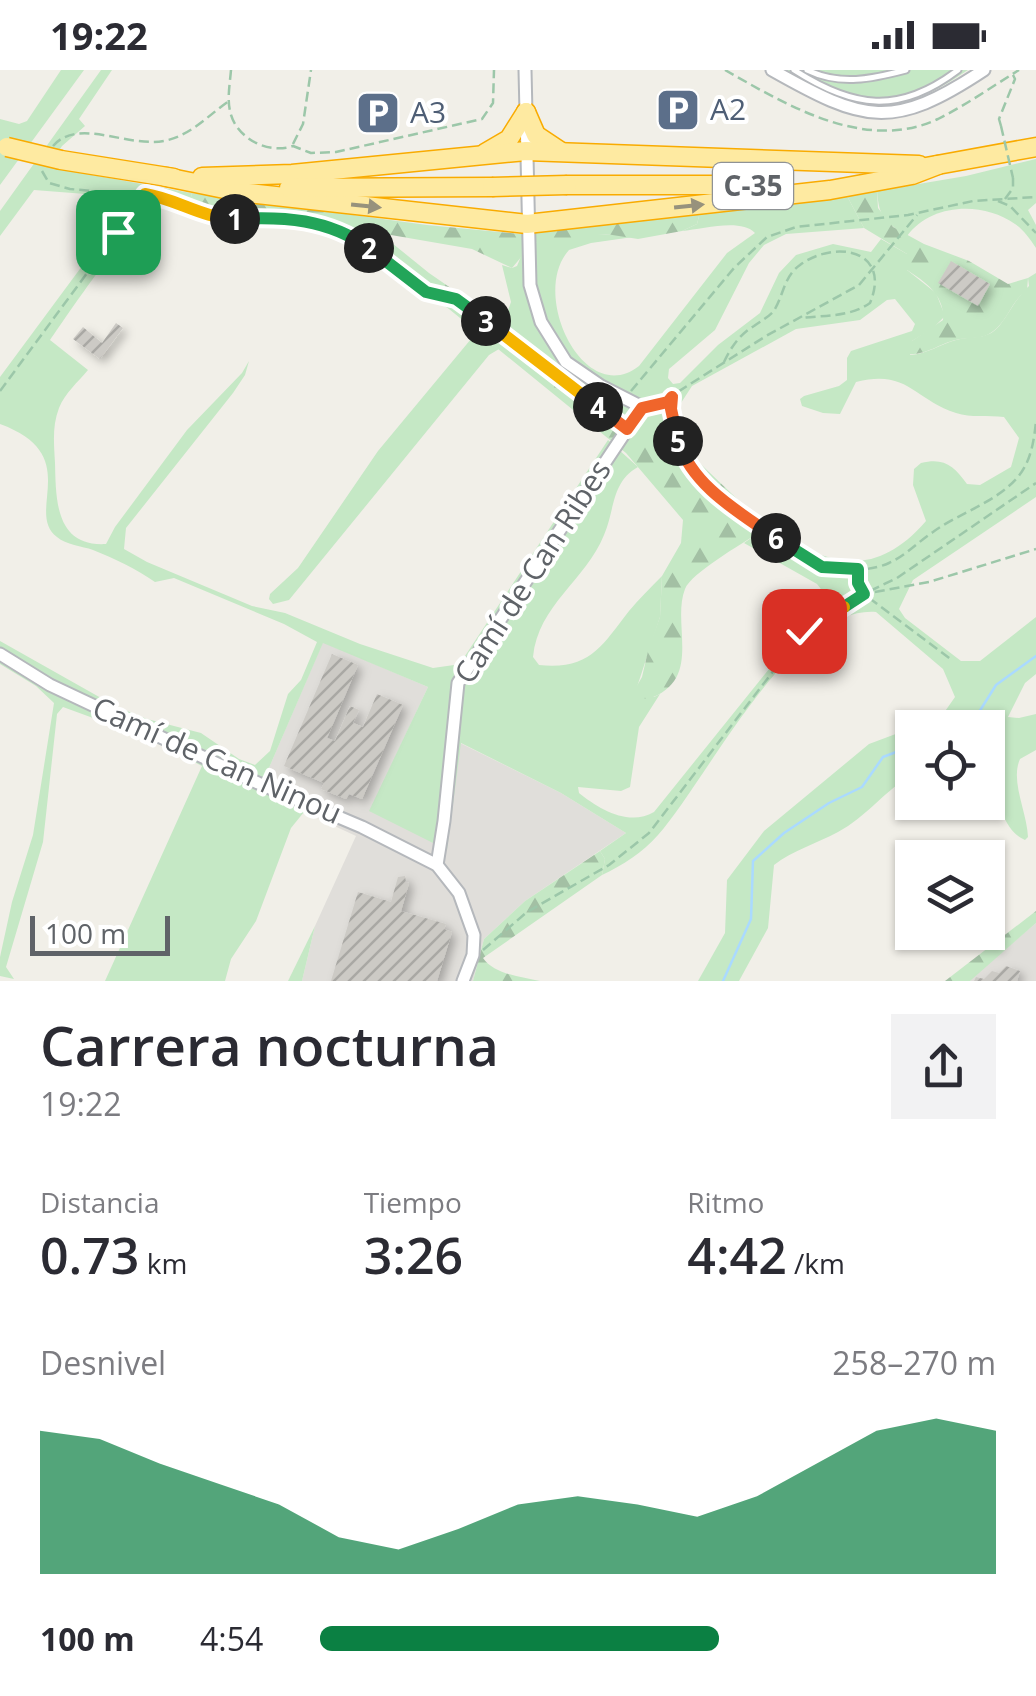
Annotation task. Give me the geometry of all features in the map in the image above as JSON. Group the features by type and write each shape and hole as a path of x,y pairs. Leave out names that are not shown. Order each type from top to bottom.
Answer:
{"highway":[{"path":"477,156 509,139 526,112 544,142 565,153"},
{"name":"C-35","path":"4,146 166,177 272,188 768,186 938,165 1036,147"},
{"path":"166,177 256,176 526,151 807,164 938,165"},
{"path":"166,177 238,192 527,224 830,190 912,175 938,165"}],"street":[{"path":"525,70 530,285 541,322 566,362 642,408"},
{"path":"772,70 845,108 879,114 914,109 984,70"},
{"name":"Camí de Can Ribes","path":"437,865 458,683 642,408"},
{"name":"Camí de Can Ninou","path":"0,654 50,686 362,827 437,865"},
{"path":"437,865 460,893 474,935 464,981"}],"lane":[{"path":"794,70 819,86 856,101 893,100 917,94 958,70"},
{"path":"807,70 822,77 863,81 906,70"}],"path":[{"path":"231,70 229,101 236,126 252,141 282,150 292,146 303,124 311,70"},
{"path":"292,146 311,153 336,152 482,119 492,103 494,70"},
{"path":"1000,201 1010,195 1013,178 999,120 1015,79 1012,74"},
{"path":"229,101 172,139 146,142 72,133 60,138 42,173 49,183 70,189 161,197 215,218 312,220 333,226 363,243 426,292 445,294 467,306 627,429"},
{"path":"0,391 145,194"},
{"path":"625,398 734,268 767,237 796,227 1036,196"},
{"path":"1000,201 1010,206 1036,234"},
{"path":"642,408 668,402 723,363 858,285 874,271 908,222 920,212"},
{"path":"723,363 739,337 773,311 784,284 801,264 830,251 850,251 862,256 874,271 875,292 870,303 860,310 801,318"},
{"path":"672,397 671,409 683,455 698,477 787,546 822,567 858,569 888,564 953,519 997,495 1017,478 1028,459 1036,421"},
{"path":"471,962 526,912 609,865 649,833 804,631 896,578 1036,483"},
{"path":"864,594 929,582 1036,548"},
{"path":"858,569 858,583 864,594 952,660"}],"shaded area":[{"path":"323,642 428,687 370,811 460,743 561,793 626,833 525,901 484,939 473,981 302,981 315,926 356,836 259,791"},
{"path":"1036,923 1036,981 970,981 975,975"}],"green space":[{"path":"61,70 84,70 0,185 0,119 19,124 27,121"},
{"path":"101,70 112,70 79,119 85,126 62,146 49,167 191,193 196,214 162,203 148,211 102,266 50,340 88,370 62,403 54,442 56,491 62,518 77,538 89,543 106,544 187,430 249,361 233,393 126,528 124,549 252,606 285,613 433,668 454,665 463,659 608,440 638,467 618,489 596,551 544,622 533,657 539,665 583,660 602,645 662,576 660,617 637,687 654,697 660,694 639,727 630,787 621,791 578,787 579,793 596,805 635,818 654,812 822,603 824,593 817,584 744,543 758,533 756,517 821,555 863,561 883,555 905,542 926,521 913,485 914,469 929,461 942,462 967,484 980,485 1011,467 1019,438 1004,417 956,413 888,379 856,382 840,414 802,406 800,399 804,396 847,380 847,358 851,351 912,331 915,324 895,299 887,300 860,320 796,329 692,386 679,406 618,391 585,378 494,318 506,316 511,302 502,265 517,266 527,247 565,236 633,237 569,250 558,269 555,293 568,341 582,360 599,372 619,375 639,366 727,253 755,233 731,225 682,231 697,224 700,212 846,194 864,228 786,234 764,245 749,263 715,330 669,369 668,378 673,384 680,383 718,345 760,313 779,273 796,255 833,244 871,252 881,239 907,254 907,270 936,293 945,316 912,341 910,355 990,333 1029,286 1028,278 1036,273 1036,497 913,580 899,609 905,618 961,661 980,661 1036,617 1036,674 1025,683 1008,717 1036,714 1036,750 1020,759 1017,768 1028,837 1025,840 1015,833 1005,819 1005,710 946,710 955,697 943,669 876,612 845,617 813,636 754,700 658,835 632,858 602,875 605,859 600,851 626,833 561,793 461,743 447,850 369,811 428,687 323,643 259,791 304,812 291,828 256,921 231,959 225,981 105,981 202,766 145,737 63,707 57,714 43,842 6,967 14,979 0,976 0,957 12,902 33,835 54,703 36,686 0,664 0,641 117,707 201,733 255,765 270,751 288,694 301,680 317,642 174,578 155,582 110,557 57,537 46,513 47,467 40,451 26,437 0,424 0,377 125,208 124,197 34,190 0,236 0,211"},
{"path":"783,70 968,70 917,99 876,108 834,98"},
{"path":"1036,159 1036,203 1028,210 1036,225 1036,248 1018,226 988,212 943,212 917,225 907,236 888,223 879,207 877,191"},
{"path":"877,191 878,208 893,227 969,261 1008,284 1028,278 1027,290 997,328 984,336 906,354 905,346 943,320 943,311 933,290 907,270 907,254 864,228 846,194"},
{"path":"191,193 520,234 700,212 697,224 682,231 638,239 606,234 533,243 512,268 472,249 391,235 387,239 429,273 562,365 618,391 665,398 679,406 686,450 756,517 758,533 707,567 685,589 681,665 665,690 648,699 631,696 642,677 660,617 662,576 681,543 683,520 626,453 449,309 344,238 308,225 213,222 196,214"},
{"path":"476,333 499,349 489,355 289,600 273,604 270,594 298,568 378,451"},
{"path":"895,734 895,787 848,826 774,865 768,928 739,981 698,981 725,933 727,880 764,831 869,744"},
{"path":"600,851 605,859 602,875 483,958 501,971 540,981 473,981 484,939 525,901"},
{"path":"1036,911 1036,923 970,981 945,981 985,950 1005,950 1005,935"},
{"path":"315,926 302,981 288,981"}],"building":[{"path":"951,261 990,284 978,306 938,283"},
{"path":"116,323 123,328 100,359 73,339 83,327 102,343"},
{"path":"332,654 358,665 327,738 335,741 350,706 359,710 353,723 363,727 377,694 403,705 362,799 349,794 346,799 321,789 324,783 284,766"},
{"path":"405,876 409,883 401,911 446,924 444,929 452,932 437,981 331,981 358,892 391,902 398,877"},
{"path":"1006,966 1020,971 1017,981 974,981 976,977 984,979 992,971 999,973"}],"waterway":[{"path":"980,710 996,685 1036,656"},
{"path":"723,981 751,919 753,861 784,833 862,787 883,757 895,752"}],"place":[{"name":"A2","path":"678,110"},
{"name":"A3","path":"378,113"}],"route":[{"path":"118,232 145,194 215,218 312,220 333,226 404,272 426,292 445,294 467,306 627,429 642,408 668,402 672,397 671,409 683,455 716,494 822,567 858,569 858,583 864,594 804,631"}]}
